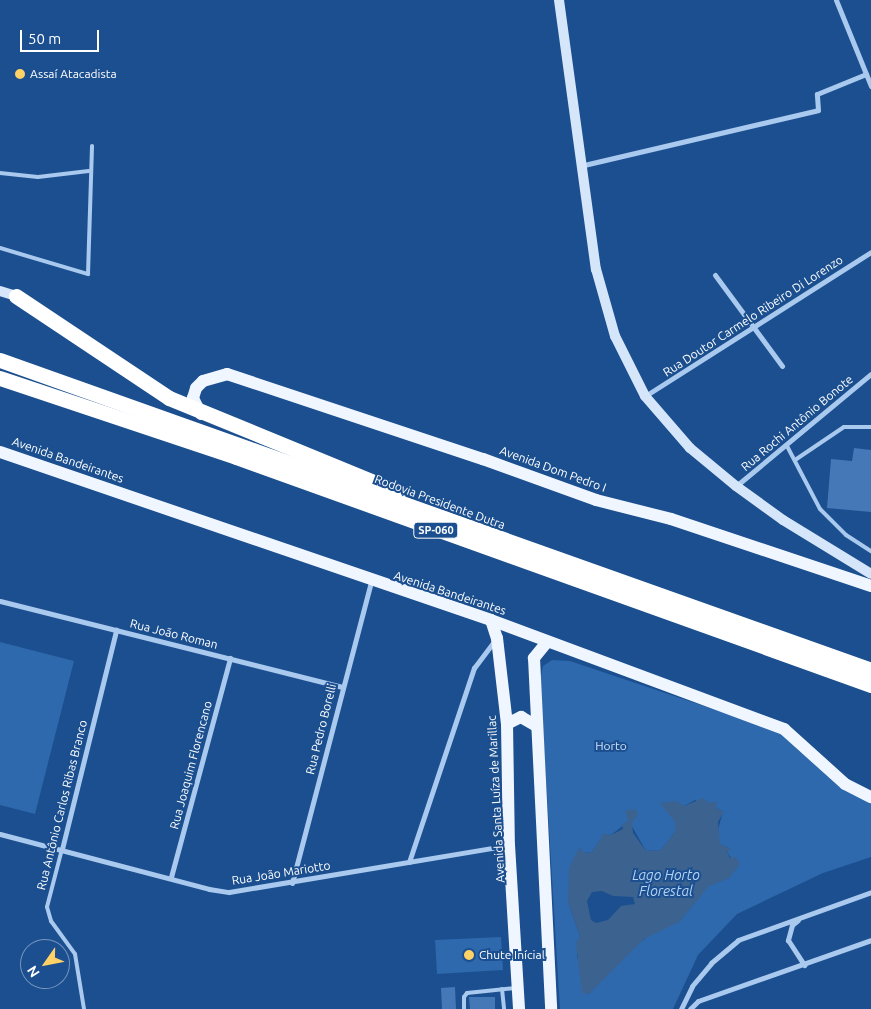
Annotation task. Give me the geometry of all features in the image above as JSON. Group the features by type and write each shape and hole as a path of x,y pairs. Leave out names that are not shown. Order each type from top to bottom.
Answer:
{"highway":[{"path":"16,296 169,398 201,414 275,440 542,553"},
{"name":"Rodovia Presidente Dutra","path":"0,360 871,670"},
{"name":"SP-060","path":"0,378 236,457 871,685"}],"main road":[{"path":"558,0 584,165 596,269 615,336 645,396 690,448 736,486 783,520 871,574"},
{"path":"0,291 16,296"},
{"name":"Avenida Dom Pedro I","path":"201,414 193,398 196,388 203,381 228,374 483,458 596,500 671,519 871,586"},
{"name":"Avenida Bandeirantes","path":"0,452 371,581 491,620 784,729 845,784 871,797"},
{"name":"Avenida Santa Luíza de Marillac","path":"491,620 497,638 507,724 510,845 519,1009"},
{"path":"547,642 534,658 535,725 551,1009"},
{"path":"507,724 521,717 535,725"}],"street":[{"path":"836,0 871,86"},
{"path":"584,165 818,110 816,94 866,74"},
{"name":"Rua Doutor Carmelo Ribeiro Di Lorenzo","path":"645,396 871,252"},
{"path":"715,275 782,366"},
{"name":"Rua Rochi Antônio Bonote","path":"736,486 788,446 871,374"},
{"name":"Rua Pedro Borelli","path":"292,883 371,581"},
{"name":"Rua João Roman","path":"0,601 342,687"},
{"name":"Rua Antônio Carlos Ribas Branco","path":"62,849 116,630"},
{"path":"409,862 474,668 497,638"},
{"name":"Rua Joaquim Florencano","path":"171,877 230,658"},
{"name":"Rua João Mariotto","path":"0,834 171,877 209,889 229,892 292,883 510,845"},
{"path":"681,1009 696,980 738,940 871,892"},
{"path":"803,917 792,925 788,940 804,965"},
{"path":"690,1009 698,1000 804,965 871,940"}],"lane":[{"path":"0,248 62,268 88,274 92,146"},
{"path":"0,173 38,176 90,171"},
{"path":"0,285 16,296"},
{"path":"796,460 844,428 871,427"},
{"path":"788,446 820,509 846,535 871,550"},
{"name":"Rua Antônio Carlos Ribas Branco","path":"62,849 47,907 51,921 75,954 84,1009"},
{"path":"464,1009 467,993 518,987"},
{"path":"502,989 504,1009"}],"green space":[{"path":"0,642 74,661 35,814 0,805"},
{"name":"Horto","path":"552,660 570,661 781,732 798,750 848,790 871,802 871,857 823,873 737,914 698,955 673,1009 560,1009 540,681 543,666","holes":["695,800 723,811 717,834 720,844 730,849 727,852 731,858 729,878 709,885 679,922 657,930 632,948 589,994 577,956 580,936 568,902 580,848 583,853 592,852 604,834 611,835 629,821 646,851 661,850 675,832 675,821 661,803 684,806"]},
{"name":"Chute Inícial","path":"501,937 503,970 437,974 435,940"}],"water":[{"name":"Lago Horto Florestal","path":"703,798 709,803 716,801 717,809 724,811 718,822 720,844 731,849 727,852 730,858 736,857 740,864 729,878 709,886 679,922 644,939 589,994 582,993 576,943 580,936 568,902 569,868 576,853 580,848 584,853 592,852 604,833 611,835 623,829 622,825 628,821 625,811 636,809 638,815 632,823 633,833 646,851 661,850 675,832 675,822 660,803 676,801 684,806","holes":["602,891 613,896 633,897 635,904 621,906 608,920 596,923 591,920 587,901 592,892"]}],"building":[{"path":"854,448 871,450 871,512 827,508 831,459 852,461"},
{"path":"455,987 456,1009 442,1009 441,988"},
{"path":"469,997 495,997 495,1009 470,1009"}],"place":[{"name":"Assaí Atacadista","path":"20,74"},
{"name":"Chute Inícial","path":"469,955"}]}
